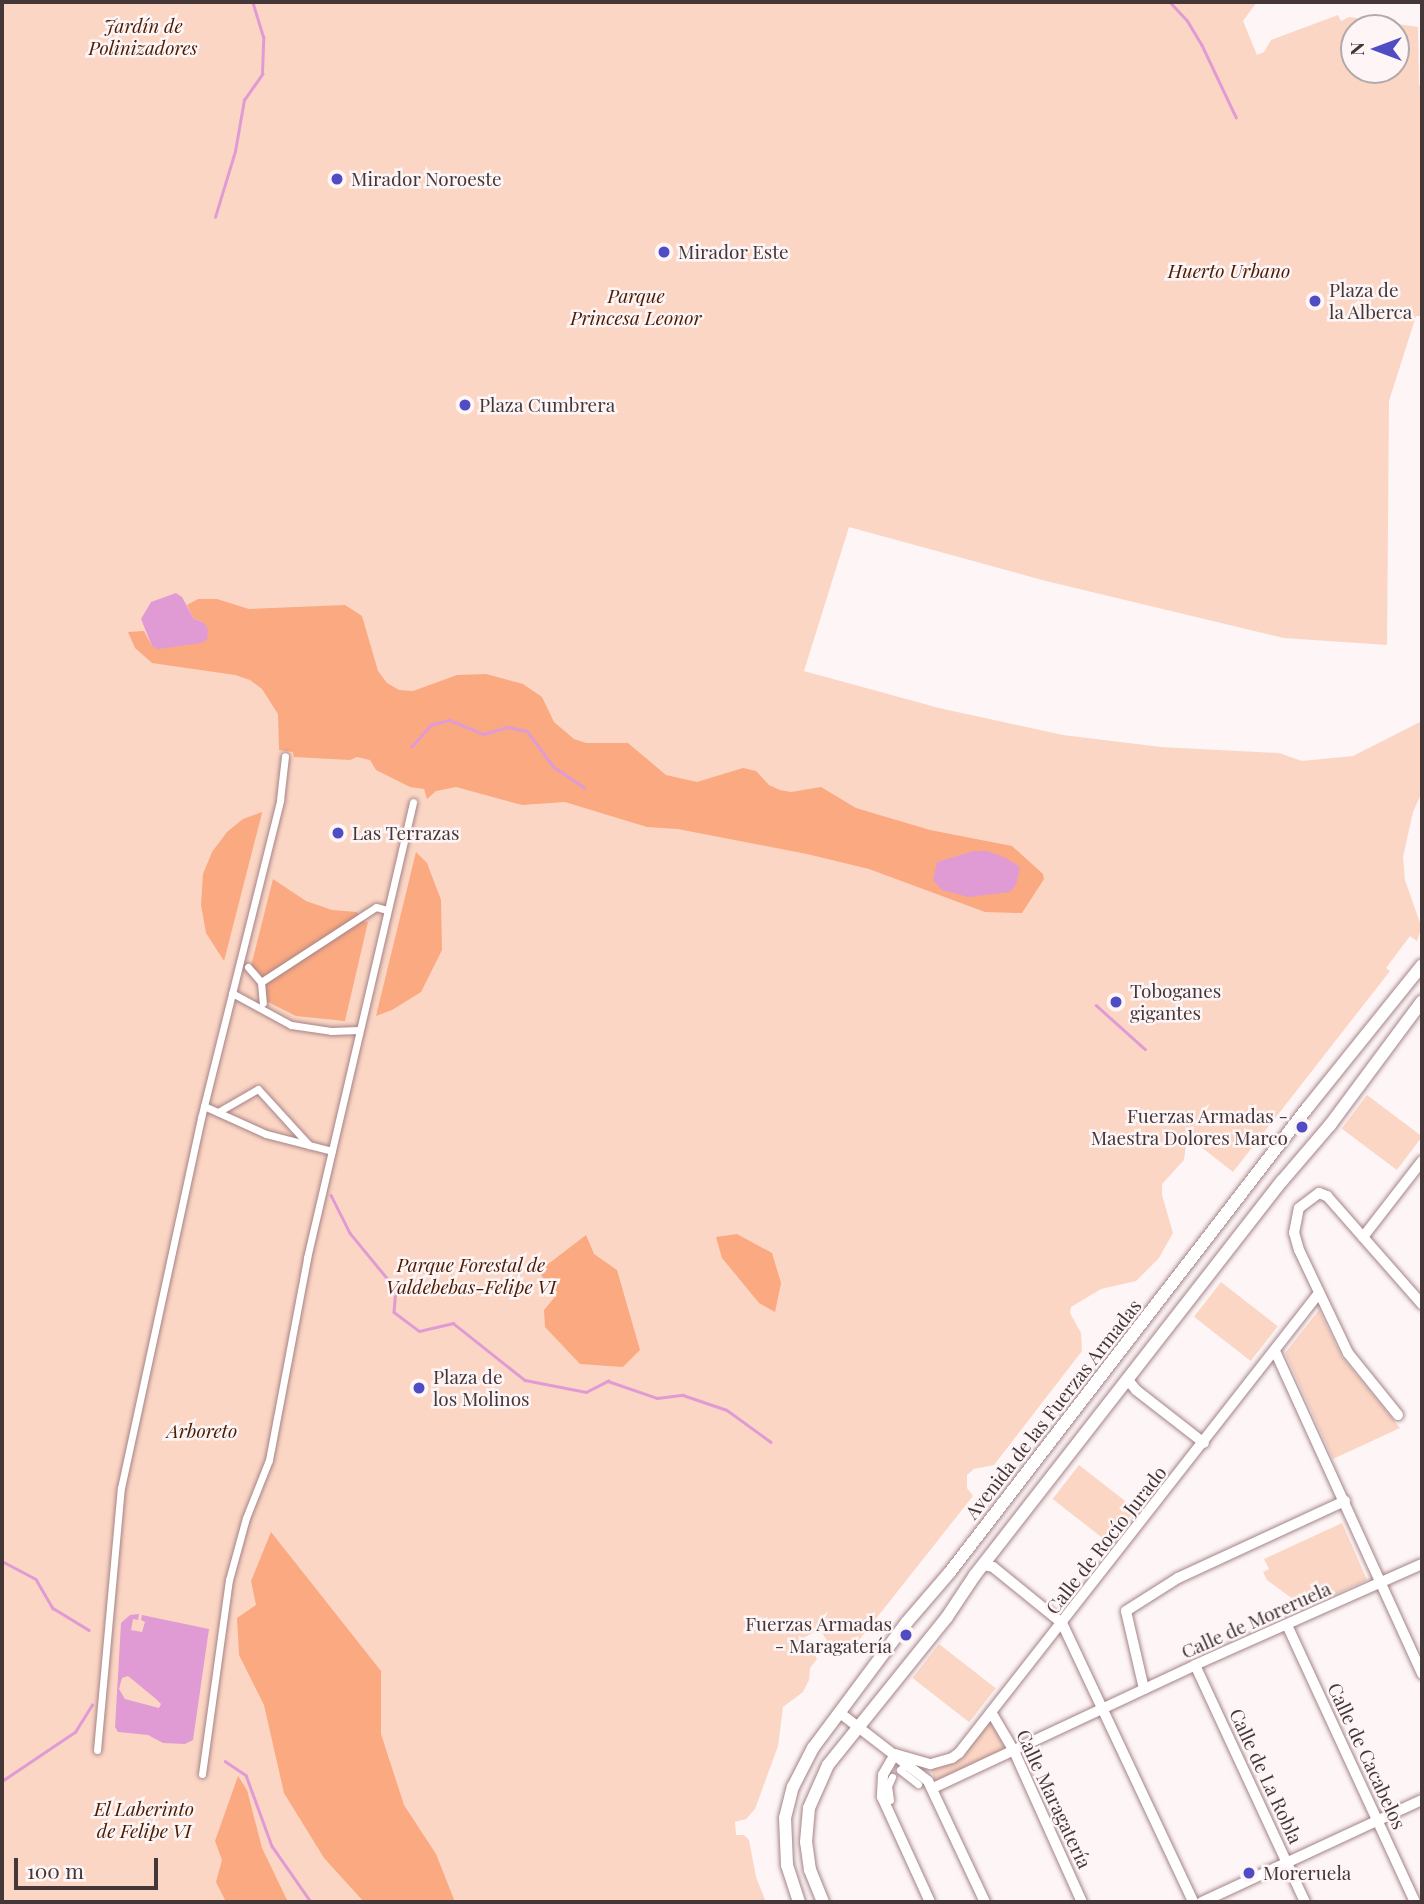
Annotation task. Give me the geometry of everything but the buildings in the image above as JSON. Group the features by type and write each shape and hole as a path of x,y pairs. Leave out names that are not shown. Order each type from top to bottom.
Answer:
{"street":[{"path":"97,1750 121,1488 205,1106 280,800 285,756"},
{"path":"202,1774 229,1580 246,1518 269,1460 307,1258 413,803"},
{"path":"261,982 376,907 387,911"},
{"name":"Avenida de las Fuerzas Armadas","path":"799,1902 785,1849 789,1798 805,1760 907,1622 950,1572 1308,1107 1422,965"},
{"path":"248,967 261,982 263,1003"},
{"path":"232,993 291,1025 331,1031 359,1030"},
{"path":"823,1902 807,1854 809,1808 822,1775 1282,1181 1331,1125 1421,1005"},
{"path":"218,1112 258,1088 310,1145"},
{"path":"205,1106 266,1134 331,1151"},
{"path":"1363,1237 1422,1162"},
{"path":"1398,1415 1348,1353 1319,1293 1294,1233 1299,1208 1309,1198 1319,1194 1327,1195 1422,1304"},
{"name":"Calle de Rocío Jurado","path":"895,1754 924,1764 952,1758 1062,1623 1319,1293"},
{"path":"1275,1352 1422,1674"},
{"path":"1128,1380 1136,1390 1204,1443"},
{"path":"1144,1689 1126,1611 1178,1578 1345,1501"},
{"name":"Calle de Moreruela","path":"933,1788 1195,1665 1422,1564"},
{"path":"983,1565 991,1566 1062,1623 1193,1902"},
{"name":"Calle de Cacabelos","path":"1287,1625 1415,1902"},
{"name":"Calle de La Robla","path":"1195,1665 1305,1902"},
{"name":"Calle Maragatería","path":"991,1712 1014,1751 1082,1902"},
{"path":"840,1713 928,1781 985,1902"},
{"path":"895,1754 883,1775 882,1797 930,1902"},
{"path":"890,1800 889,1777 901,1768 918,1784"},
{"path":"1202,1902 1422,1800"}],"green space":[{"path":"2,2 1257,2 1243,21 1257,55 1264,52 1271,40 1338,15 1340,84 1410,84 1410,26 1418,27 1419,85 1422,85 1422,316 1416,316 1389,401 1387,645 1284,638 1046,581 849,527 804,671 939,708 1063,735 1161,747 1279,753 1302,761 1353,756 1422,721 1422,792 1413,812 1403,857 1405,880 1420,923 1420,932 1417,941 1410,936 1386,968 1390,971 1233,1172 1187,1136 1184,1160 1162,1184 1162,1195 1173,1233 1159,1258 1136,1281 1101,1289 1071,1307 1070,1313 1081,1333 1082,1351 994,1465 974,1469 967,1475 967,1488 973,1496 852,1649 834,1650 822,1655 818,1647 827,1640 819,1629 797,1642 806,1656 813,1651 817,1659 810,1668 809,1680 803,1692 783,1707 778,1746 755,1809 746,1819 735,1822 736,1835 744,1835 749,1840 756,1877 766,1902 2,1902"},
{"path":"1367,1095 1422,1136 1397,1170 1342,1129"},
{"path":"1221,1282 1278,1326 1251,1361 1194,1317"},
{"path":"1319,1310 1342,1357 1400,1428 1333,1459 1285,1353"},
{"path":"1079,1465 1136,1509 1109,1543 1053,1499"},
{"path":"1342,1523 1367,1580 1305,1608 1267,1580 1263,1572 1269,1569 1264,1559"},
{"path":"939,1644 996,1688 969,1722 913,1678"},
{"path":"988,1723 995,1724 1005,1750 937,1781 930,1767 962,1758"}],"shaded area":[{"path":"176,593 182,597 194,619 203,622 208,629 207,640 158,649 152,646 141,619 151,602"},
{"path":"198,599 217,599 249,609 345,605 362,616 378,671 387,683 399,690 413,691 457,675 486,674 523,684 542,697 554,722 574,739 586,743 628,743 666,775 697,782 743,768 756,771 769,785 780,790 791,792 821,787 856,808 930,830 1012,846 1043,874 1044,879 1022,913 985,912 869,869 807,854 678,829 647,827 565,802 522,805 456,787 436,791 427,799 424,789 410,787 376,770 370,760 357,757 350,760 294,757 293,752 279,750 278,714 262,689 250,680 235,675 152,663 135,648 128,632 144,631 152,646 203,622 194,619 187,605"},
{"path":"262,812 224,961 206,933 201,905 203,874 212,852 227,832 243,819"},
{"path":"974,851 987,851 1020,867 1016,885 1010,892 968,897 942,890 933,880 937,862"},
{"path":"416,852 427,863 441,900 442,950 421,992 392,1010 376,1016"},
{"path":"273,879 306,901 332,910 357,912 362,921 368,922 345,1021 296,1016 266,1001 266,984 258,971 251,966"},
{"path":"737,1234 772,1253 781,1283 775,1312 759,1303 722,1258 716,1237"},
{"path":"586,1235 594,1254 617,1270 640,1350 623,1367 580,1364 545,1327 544,1310 554,1298 539,1271"},
{"path":"271,1532 381,1671 381,1734 404,1805 436,1854 455,1902 364,1902 324,1858 284,1793 264,1705 239,1655 237,1618 256,1605 251,1581"},
{"path":"139,1614 138,1620 133,1619 131,1630 142,1632 145,1622 141,1620 142,1615 209,1629 193,1740 185,1744 163,1743 148,1735 118,1732 115,1727 121,1623 130,1615","holes":["128,1676 161,1704 159,1708 125,1699 119,1689 122,1678"]},
{"path":"238,1776 247,1790 262,1848 288,1902 226,1902 216,1882 222,1860 215,1841"}],"waterway":[{"path":"215,217 235,151 244,100 262,74 263,37 252,2"},
{"path":"1170,2 1187,20 1202,45 1236,117"},
{"path":"411,747 431,725 449,720 484,734 507,727 527,731 554,767 585,788"},
{"path":"1096,1005 1145,1049"},
{"path":"331,1195 350,1233 396,1289 394,1312 419,1331 453,1323 525,1380 586,1392 608,1381 657,1398 683,1395 727,1410 771,1442"},
{"path":"2,1561 36,1579 53,1608 89,1630"},
{"path":"2,1781 75,1732 92,1705"},
{"path":"225,1761 246,1775 272,1846 311,1902"}],"place":[{"name":"Mirador Noroeste","path":"337,179"},
{"name":"Mirador Este","path":"664,252"},
{"name":"Plaza de la Alberca","path":"1315,301"},
{"name":"Plaza Cumbrera","path":"465,405"},
{"name":"Las Terrazas","path":"338,833"},
{"name":"Toboganes gigantes","path":"1116,1002"},
{"name":"Fuerzas Armadas - Maestra Dolores Marco","path":"1302,1127"},
{"name":"Plaza de los Molinos","path":"419,1388"},
{"name":"Fuerzas Armadas - Maragatería","path":"906,1635"},
{"name":"Moreruela","path":"1249,1873"}],"park label":[{"name":"Jardín de Polinizadores","path":"143,37"},
{"name":"Huerto Urbano","path":"1229,271"},
{"name":"Parque Princesa Leonor","path":"636,307"},
{"name":"Parque Forestal de Valdebebas-Felipe VI","path":"471,1276"},
{"name":"Arboreto","path":"202,1431"},
{"name":"El Laberinto de Felipe VI","path":"144,1820"}]}
